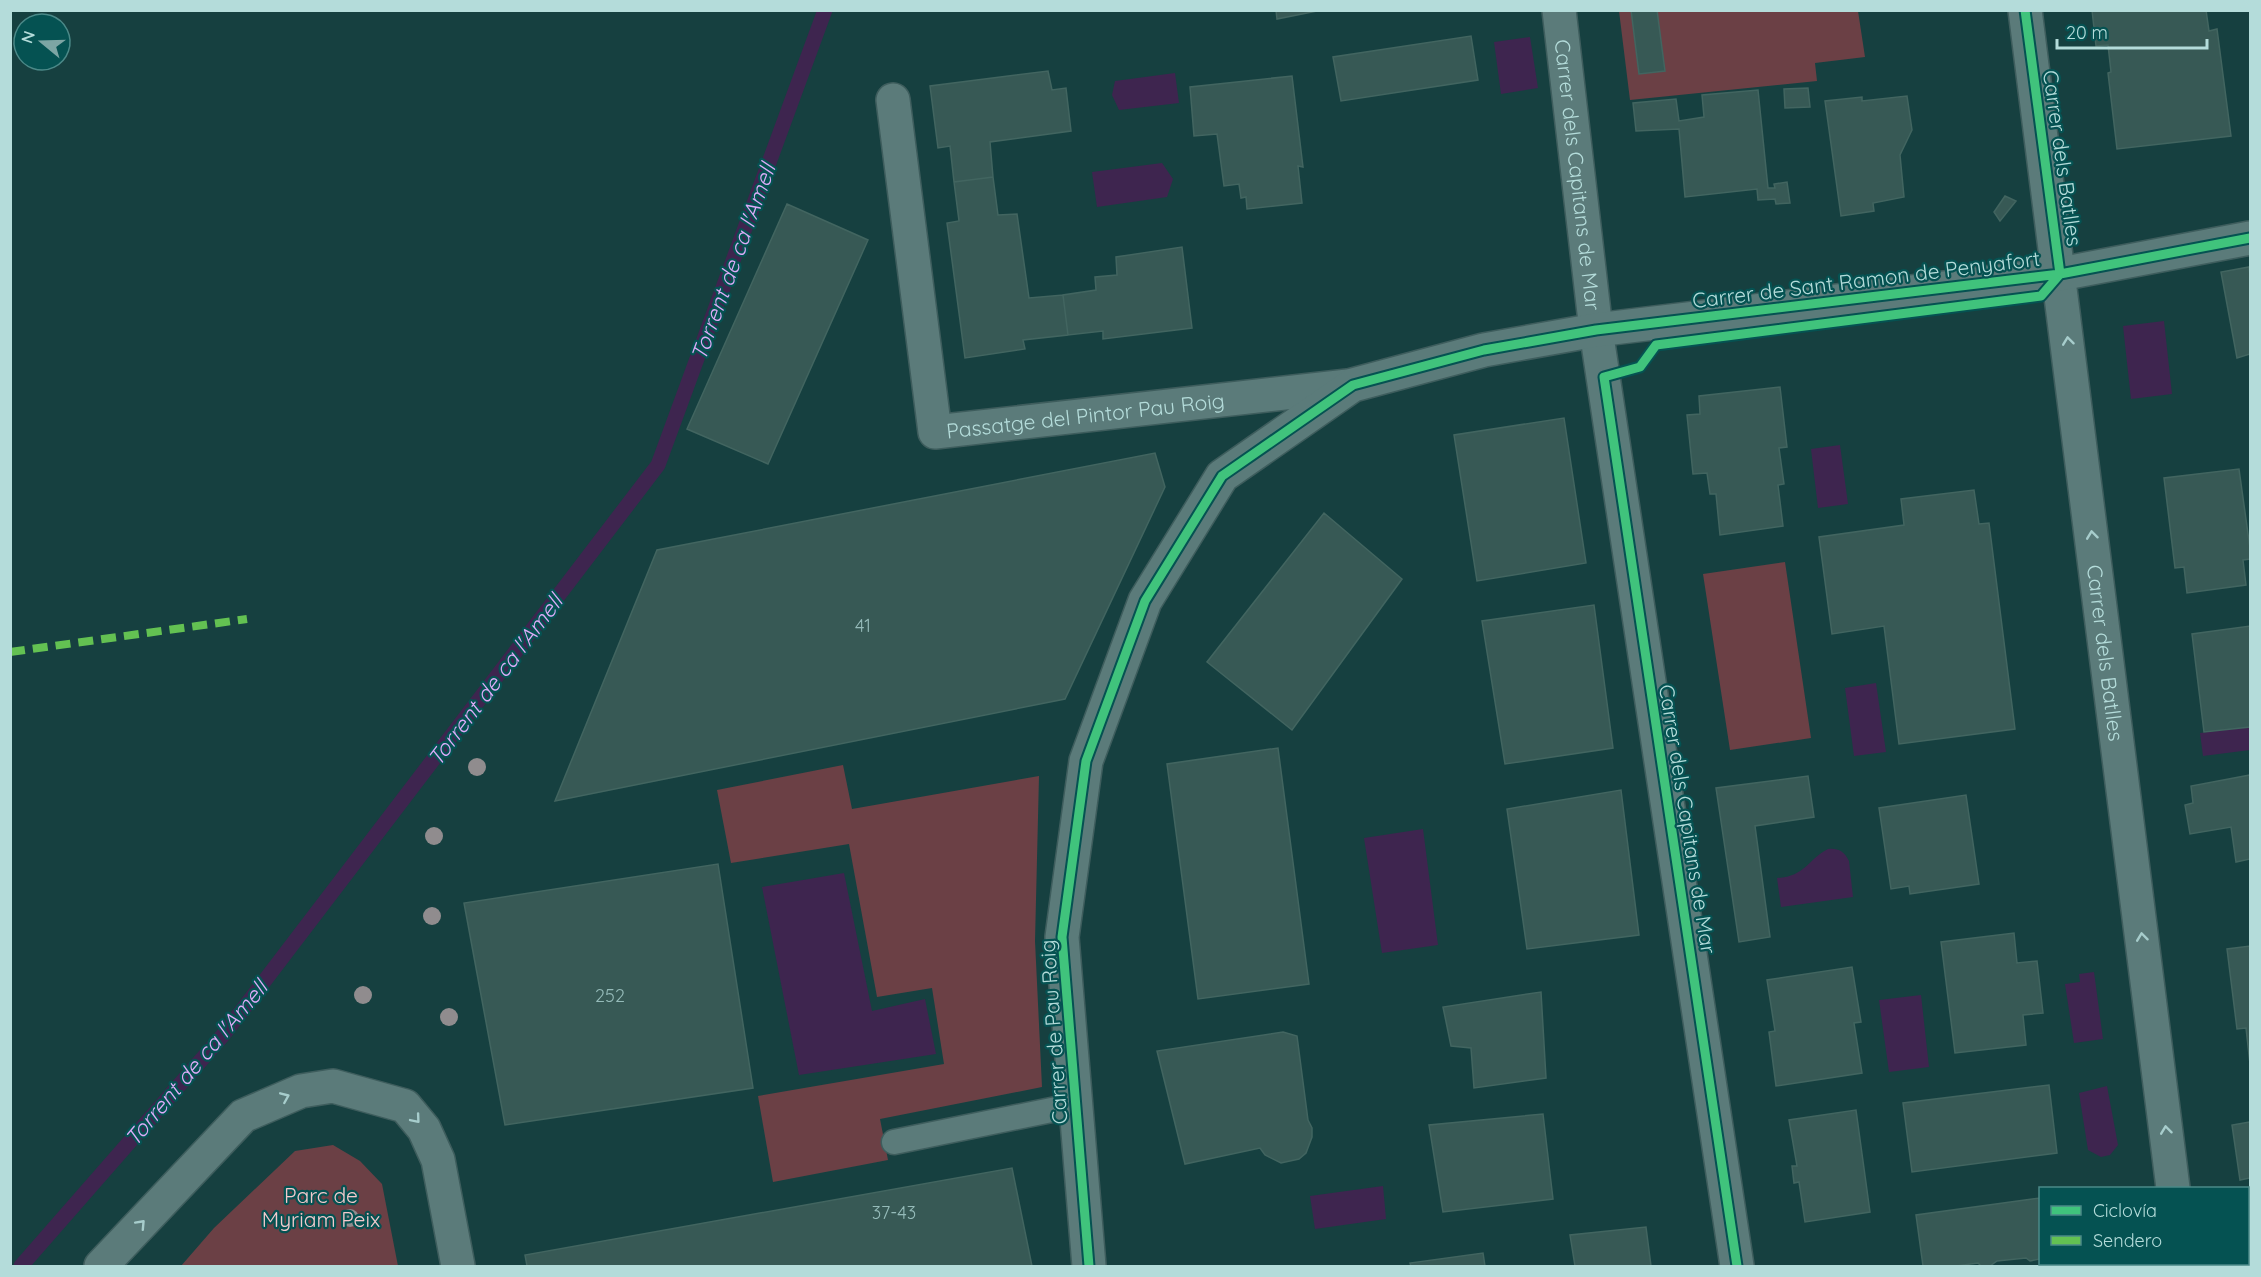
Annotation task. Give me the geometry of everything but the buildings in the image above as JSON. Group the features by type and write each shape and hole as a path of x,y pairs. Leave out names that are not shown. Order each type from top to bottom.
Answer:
{"street":[{"name":"Carrer dels Capitans de Mar","path":"1558,10 1596,330 1737,1266"},
{"name":"Carrer dels Batlles","path":"2025,10 2060,273 2173,1187"},
{"name":"Passatge del Pintor Pau Roig","path":"893,100 935,432 1353,385"},
{"name":"Carrer de Sant Ramon de Penyafort","path":"1484,350 1596,330 2060,273 2250,238"},
{"name":"Carrer de Pau Roig","path":"1089,1266 1062,937 1084,773 1091,745 1145,601 1222,476 1353,385 1484,350"},
{"path":"101,1266 243,1116 301,1091 333,1086 405,1106 424,1129 438,1160 458,1266"}],"lane":[{"path":"894,1142 1076,1105"}],"green space":[{"path":"1619,11 1858,11 1865,57 1815,63 1817,81 1630,100"},
{"path":"1785,562 1811,738 1730,750 1703,574"},
{"path":"843,765 852,809 1039,776 1035,941 1042,1087 880,1119 888,1160 773,1182 758,1096 944,1064 932,988 877,997 849,844 731,863 717,790"},
{"name":"Parc de Myriam Peix","path":"333,1145 360,1161 382,1184 398,1266 181,1266 214,1228 295,1151"}],"shaded area":[{"path":"1530,37 1538,88 1501,94 1494,42"},
{"path":"1175,73 1179,103 1119,110 1112,95 1115,81"},
{"path":"1162,163 1173,179 1167,197 1097,207 1092,172"},
{"path":"2164,321 2172,394 2131,399 2123,326"},
{"path":"1840,445 1848,504 1818,508 1811,449"},
{"path":"1876,683 1886,752 1854,756 1845,688"},
{"path":"2250,727 2250,750 2203,756 2200,733"},
{"path":"1423,829 1438,945 1382,953 1364,838"},
{"path":"1828,849 1840,851 1849,861 1853,897 1781,907 1777,878 1800,871"},
{"path":"844,873 872,1011 925,999 936,1054 799,1075 762,887"},
{"path":"2094,972 2103,1039 2074,1043 2065,984 2080,982 2079,974"},
{"path":"1921,995 1929,1067 1889,1072 1879,1000"},
{"path":"2107,1086 2118,1145 2110,1155 2101,1157 2088,1150 2079,1093"},
{"path":"1383,1186 1386,1219 1315,1229 1310,1196"}],"waterway":[{"name":"Torrent de ca l'Amell","path":"21,1266 224,1034 658,465 825,10"}],"marked path":[{"path":"10,652 247,619"}],"cycle path":[{"path":"2025,10 2060,274"},
{"path":"1089,1266 1062,937 1086,761 1145,601 1222,476 1353,385 1484,350 1596,330 2060,274 2250,238"},
{"path":"1737,1266 1604,377 1640,367 1656,345 2041,296 2060,274"}]}
